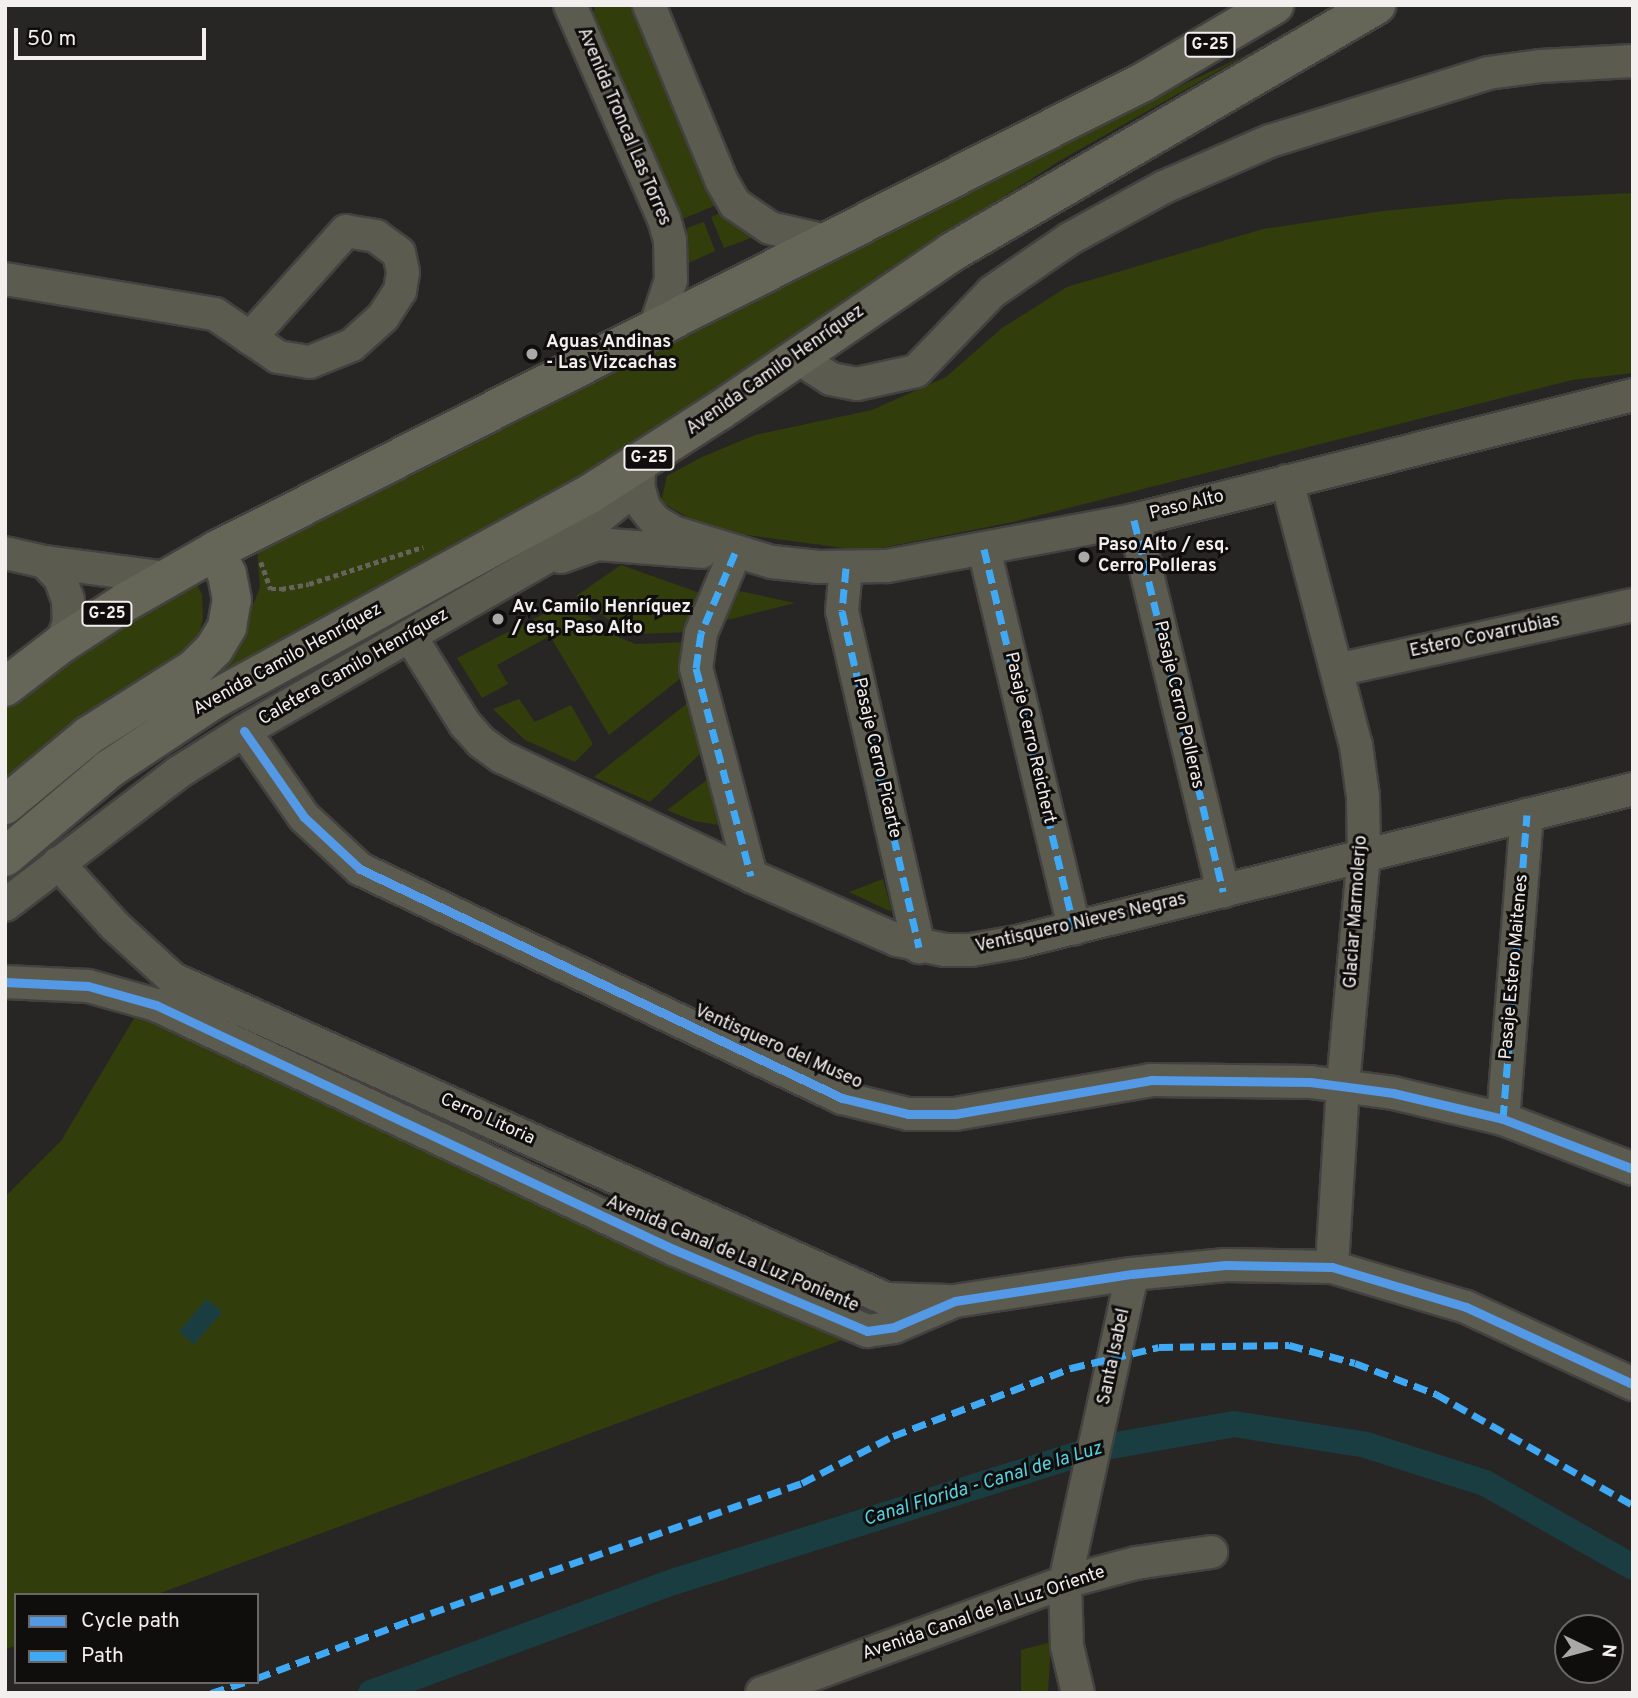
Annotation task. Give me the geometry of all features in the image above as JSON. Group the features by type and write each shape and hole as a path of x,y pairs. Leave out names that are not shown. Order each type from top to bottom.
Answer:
{"main road":[{"name":"G-25","path":"5,687 61,644 166,578 215,551 1145,81 1274,5"},
{"path":"1292,54 1339,5"},
{"name":"Avenida Camilo Henríquez","path":"5,857 109,769 213,700 535,526 639,475 797,357 952,252 1035,201 1376,5"},
{"path":"5,805 88,736 195,668 214,649 227,626 232,600 226,574 215,551"}],"street":[{"path":"649,5 721,180 735,204 770,228 831,242"},
{"name":"Avenida Troncal Las Torres","path":"572,7 664,219 670,240 671,279 668,297 654,331"},
{"path":"797,357 831,379 857,384 916,372 992,292 1069,239 1164,187 1246,151 1270,141 1489,73 1539,66 1633,61"},
{"path":"5,279 215,314 278,358 310,362 352,345 383,317 400,290 403,272 399,253 376,236 346,231 250,338"},
{"name":"Paso Alto","path":"639,475 644,507 655,521 673,532 735,553 772,562 846,568 906,563 1134,520 1633,395"},
{"name":"Caletera Camilo Henríquez","path":"5,905 179,772 244,731 559,550 639,475"},
{"name":"Glaciar Marmolerjo","path":"1287,481 1356,745 1363,797 1364,854 1343,1086 1332,1267"},
{"name":"Pasaje Cerro Polleras","path":"1134,520 1223,891"},
{"name":"Paso Alto","path":"528,568 596,544 735,553"},
{"name":"Pasaje Cerro Reichert","path":"984,549 1074,928"},
{"path":"5,553 45,562 166,578"},
{"path":"735,553 701,633 696,668 751,876"},
{"path":"45,562 60,578 68,600 69,623 61,644"},
{"name":"Pasaje Cerro Picarte","path":"846,568 842,611 919,947"},
{"name":"Estero Covarrubias","path":"1337,670 1633,605"},
{"name":"Ventisquero Nieves Negras","path":"410,636 465,724 481,743 544,779 751,876 897,940 919,947 945,950 982,949 1633,789"},
{"name":"Ventisquero del Museo","path":"244,731 304,817 360,869 842,1098 908,1114 955,1114 1151,1080 1310,1082 1393,1093 1503,1119 1633,1169"},
{"name":"Pasaje Estero Maitenes","path":"1503,1119 1527,815"},
{"name":"Cerro Litoria","path":"58,863 115,926 173,979 886,1299 956,1301"},
{"name":"Avenida Canal de La Luz Poniente","path":"5,982 88,986 156,1005 673,1249 867,1331 894,1328 956,1301 1132,1274 1226,1265 1332,1267 1466,1307 1633,1384"},
{"name":"Santa Isabel","path":"1067,1646 1065,1582 1132,1274"},
{"name":"Avenida Canal de la Luz Oriente","path":"762,1693 1065,1582 1136,1563 1211,1552"},
{"path":"1056,1693 1067,1646"},
{"path":"1067,1646 1078,1693"}],"green space":[{"path":"595,5 640,5 719,204 680,220 593,15"},
{"path":"1250,53 1061,160 938,239 604,466 5,836 5,825 11,818 90,755 202,683 235,652 260,587 257,549 967,186"},
{"path":"1633,193 1633,373 1572,380 1013,522 866,551 710,530 661,502 667,476 702,457 755,435 872,410 946,377 1002,328 1067,287 1263,229 1383,211 1509,199"},
{"path":"723,212 759,235 724,248 711,217"},
{"path":"704,222 715,251 686,264 687,228"},
{"path":"621,565 700,593 705,599 691,632 636,634 617,626 576,596"},
{"path":"195,580 202,595 203,618 197,642 168,671 5,789 5,710 41,679"},
{"path":"730,589 795,603 715,623"},
{"path":"569,601 613,635 636,644 690,642 686,674 609,735 550,636 497,665 508,684 482,698 457,658"},
{"path":"694,698 706,748 650,802 594,777"},
{"path":"519,699 535,722 571,705 593,744 575,762 525,740 493,709"},
{"path":"712,776 724,826 694,821 667,810"},
{"path":"883,879 892,912 849,892"},
{"path":"145,1000 855,1335 160,1593 14,1593 14,1647 5,1649 5,1197 61,1141"},
{"path":"1051,1642 1048,1693 1021,1693 1021,1650"}],"water":[{"path":"207,1299 222,1312 194,1345 179,1331"}],"waterway":[{"name":"Canal Florida - Canal de la Luz","path":"371,1693 676,1581 1094,1449 1234,1424 1366,1445 1485,1483 1633,1567"}],"marked path":[{"path":"1134,520 1223,891"},
{"path":"984,549 1074,928"},
{"path":"735,553 701,633 696,668 751,876"},
{"path":"846,568 842,611 919,947"},
{"path":"1503,1119 1527,815"},
{"path":"259,1677 411,1620 802,1483 893,1436 1071,1368 1159,1347 1289,1345 1355,1363 1436,1394 1633,1505"},
{"path":"211,1693 239,1684"}],"cycle path":[{"path":"244,731 304,817 360,869 842,1098 908,1114 955,1114 1151,1080 1310,1082 1393,1093 1503,1119 1633,1169"},
{"path":"5,982 88,986 156,1005 673,1249 867,1331 894,1327 955,1301 1132,1274 1226,1265 1332,1267 1466,1307 1633,1384"}],"place":[{"name":"Aguas Andinas - Las Vizcachas","path":"532,354"},
{"name":"Paso Alto / esq. Cerro Polleras","path":"1084,557"},
{"name":"Av. Camilo Henríquez / esq. Paso Alto","path":"498,619"}]}
